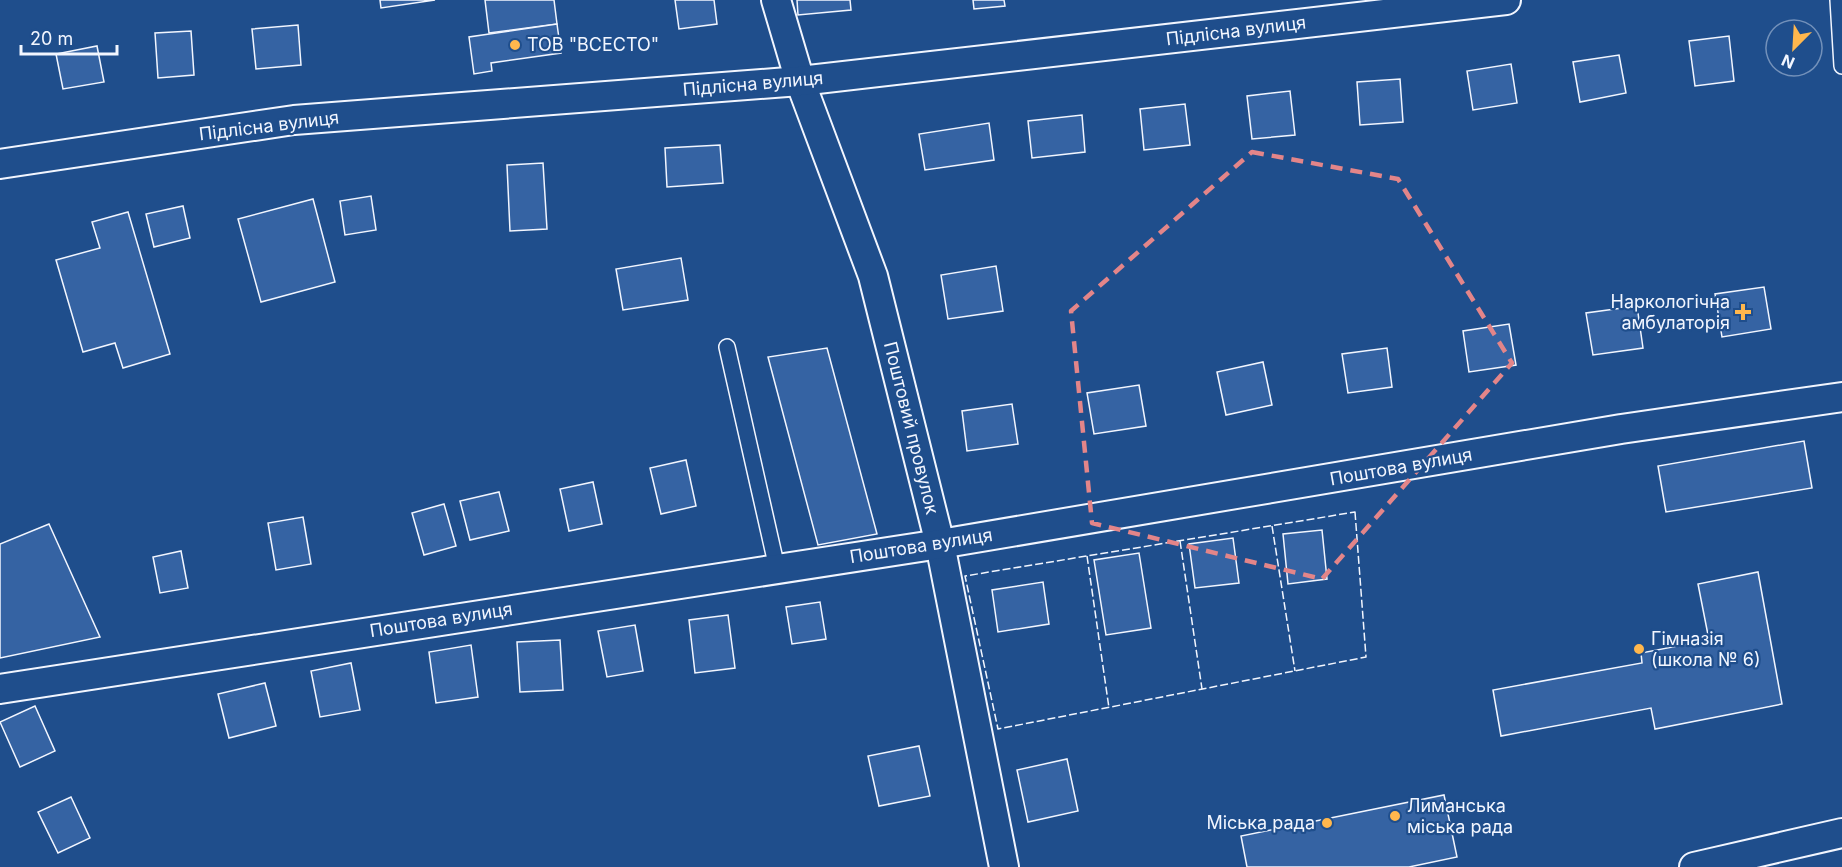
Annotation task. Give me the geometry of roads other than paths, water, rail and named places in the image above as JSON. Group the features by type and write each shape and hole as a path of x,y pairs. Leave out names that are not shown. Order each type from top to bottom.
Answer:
{"street":[{"name":"Поштовий провулок","path":"776,0 800,81 873,276 940,544 1004,867"},
{"name":"Підлісна вулиця","path":"0,164 294,120 800,81 1506,0"},
{"name":"Поштова вулиця","path":"0,689 940,544 1621,429 1842,397"},
{"path":"1694,867 1842,833"}],"lane":[{"path":"1838,0 1842,66"},
{"path":"727,347 777,568"}],"place":[{"name":"ТОВ \"ВСЕСТО\"","path":"515,45"},
{"name":"Наркологічна амбулаторія","path":"1743,312"},
{"name":"Гімназія (школа № 6)","path":"1639,649"},
{"name":"Лиманська міська рада","path":"1395,816"},
{"name":"Міська рада","path":"1327,823"}]}
